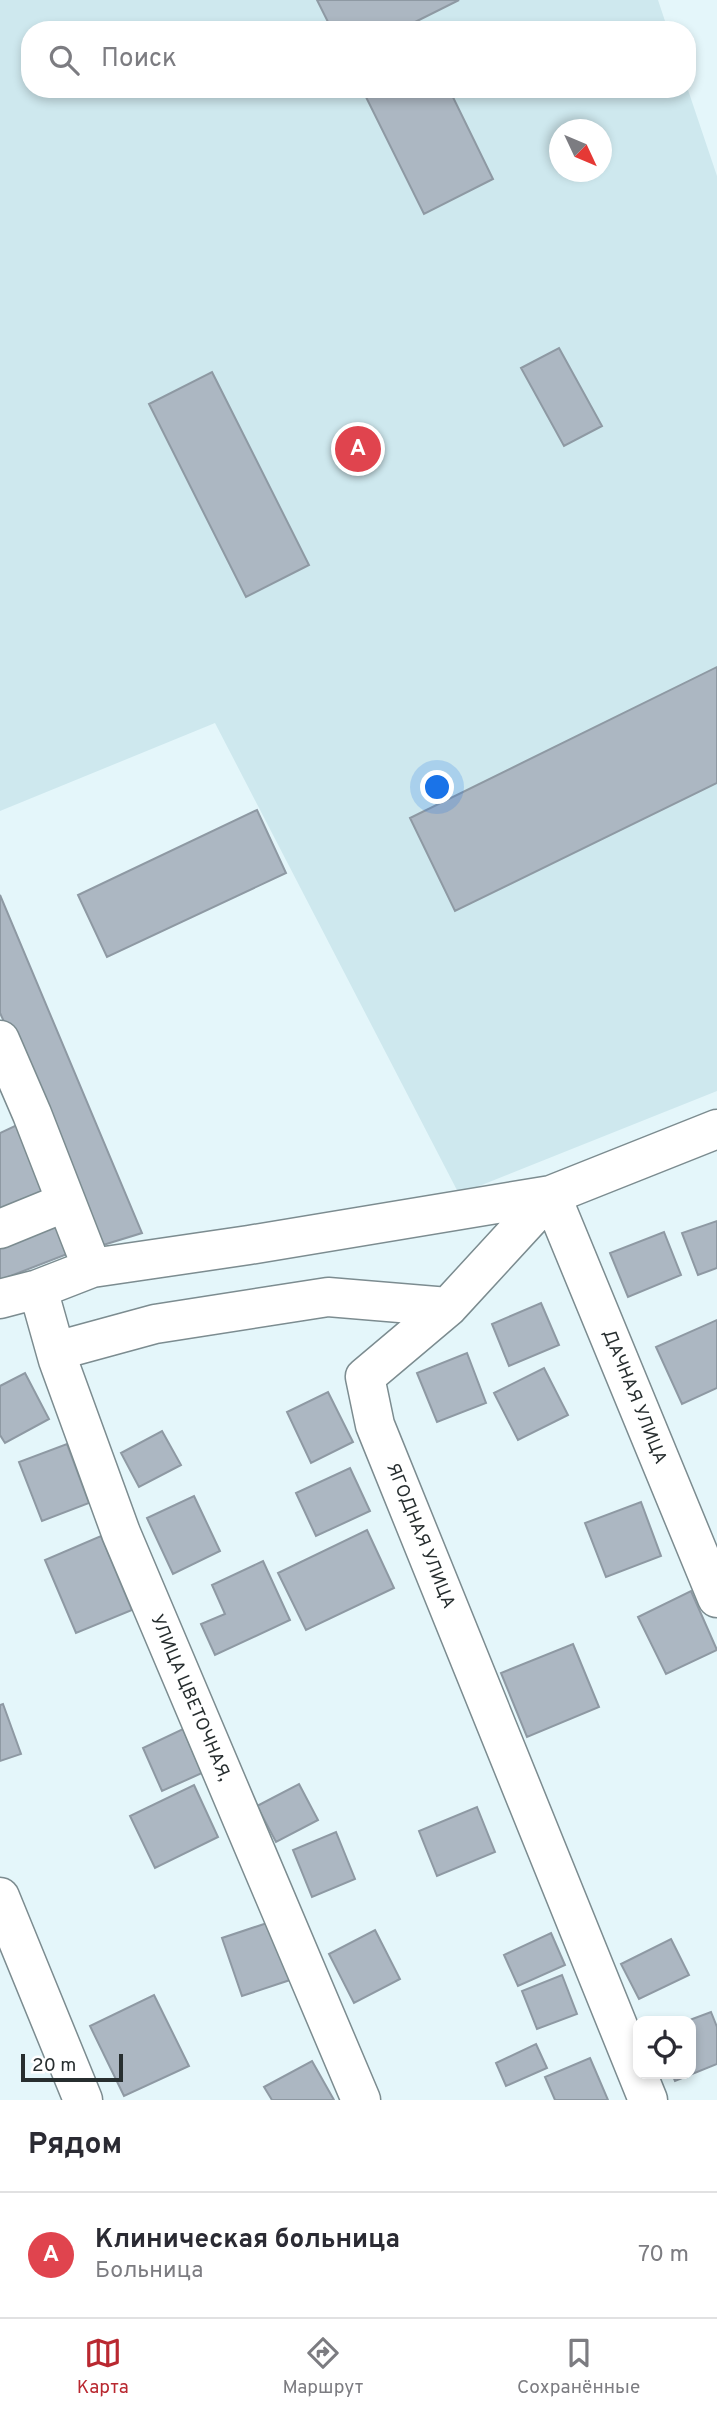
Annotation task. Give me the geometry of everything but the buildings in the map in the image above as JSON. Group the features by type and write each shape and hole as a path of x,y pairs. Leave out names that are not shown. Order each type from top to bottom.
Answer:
{"street":[{"path":"0,1040 15,1116 66,1202 92,1268"},
{"name":"ЯГОДНАЯ УЛИЦА","path":"648,2100 375,1425 365,1377 448,1307 551,1195 717,1129"},
{"path":"0,1299 38,1289 92,1268 551,1195"},
{"name":"ДАЧНАЯ УЛИЦА","path":"551,1195 717,1598"},
{"path":"0,1229 66,1202"},
{"name":"УЛИЦА ЦВЕТОЧНАЯ,","path":"38,1289 58,1360 121,1533 361,2100"},
{"path":"58,1360 68,1348 155,1324 328,1297 448,1307"},
{"path":"0,1897 83,2100"}],"shaded area":[{"path":"0,0 658,0 665,21 21,21 21,98 691,98 717,176 717,1091 459,1194 215,723 0,811"}],"place":[{"name":"Клиническая больница","path":"358,449"}]}
